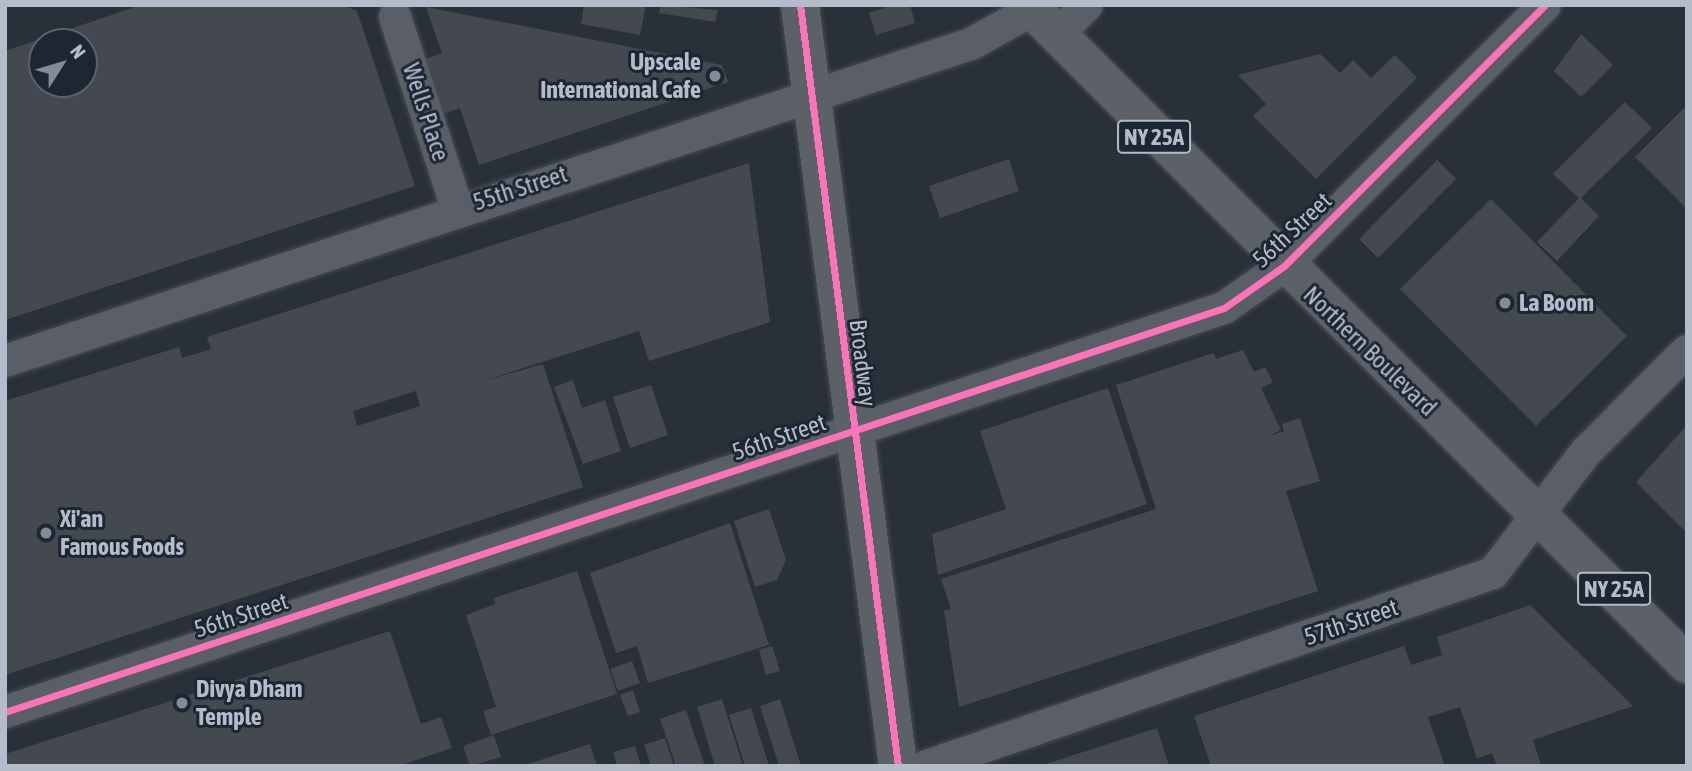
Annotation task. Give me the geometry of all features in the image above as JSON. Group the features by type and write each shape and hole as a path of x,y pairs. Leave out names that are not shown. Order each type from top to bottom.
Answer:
{"main road":[{"name":"Broadway","path":"800,5 852,431 898,766"},
{"name":"Northern Boulevard","path":"1039,17 1283,266 1540,515 1687,664"}],"street":[{"name":"55th Street","path":"5,361 457,208 811,96 986,38 1039,17 1087,5"},
{"name":"56th Street","path":"5,712 1224,308 1283,266 1545,5"},
{"name":"Wells Place","path":"396,17 457,208"},
{"name":"57th Street","path":"928,766 1487,576 1508,562 1586,452 1687,351"}],"building":[{"path":"141,5 343,5 357,11 415,186 5,320 5,51 28,43 28,98 98,98 98,28 73,28"},
{"path":"584,5 646,5 640,35 581,24"},
{"path":"661,5 718,10 715,22 659,13"},
{"path":"894,5 910,5 915,23 876,35 869,13"},
{"path":"426,7 722,65 728,82 479,165 460,108 441,115 423,60 442,53"},
{"path":"1581,34 1613,65 1581,97 1554,71"},
{"path":"1320,54 1340,73 1353,60 1371,78 1395,55 1417,78 1316,179 1253,116 1266,104 1238,75"},
{"path":"1625,102 1652,128 1581,198 1599,216 1557,261 1537,242 1579,198 1553,174"},
{"path":"1687,105 1687,209 1635,157"},
{"path":"1009,159 1019,191 940,218 929,186"},
{"path":"1437,160 1456,179 1378,258 1359,239"},
{"path":"749,163 770,322 649,361 639,331 480,382 543,364 583,487 5,675 5,401 179,347 182,358 211,349 207,337","holes":["416,391 420,406 357,426 353,411"]},
{"path":"1491,199 1627,336 1536,426 1400,289"},
{"path":"1243,350 1254,372 1265,367 1273,382 1261,388 1281,430 1268,436 1284,431 1282,424 1300,418 1320,481 1286,491 1318,591 959,707 944,611 951,609 941,579 1156,509 1116,385 1214,353 1216,359"},
{"path":"573,380 582,408 605,400 621,451 583,464 554,387"},
{"path":"651,385 668,435 630,448 613,397"},
{"path":"1108,388 1147,504 938,575 932,534 1006,509 980,431"},
{"path":"1687,425 1687,533 1636,482"},
{"path":"769,509 786,560 777,580 755,587 734,521"},
{"path":"730,523 769,645 648,683 637,646 616,653 590,573"},
{"path":"577,571 617,694 491,735 483,711 496,707 466,615 495,604 494,598"},
{"path":"1530,605 1633,706 1533,740 1541,765 1497,766 1492,753 1477,759 1460,707 1428,717 1445,766 1211,766 1194,716 1404,646 1411,665 1442,655 1437,637"},
{"path":"390,631 421,724 441,717 452,748 399,766 5,766 5,754"},
{"path":"772,646 780,671 766,675 759,650"},
{"path":"632,661 640,683 618,691 610,669"},
{"path":"633,690 640,712 628,716 620,695"},
{"path":"722,699 743,766 715,766 697,707"},
{"path":"780,699 801,766 779,766 760,706"},
{"path":"751,708 769,766 745,766 729,715"},
{"path":"686,710 705,766 676,766 660,719"},
{"path":"1157,728 1169,766 1043,766 1043,765"},
{"path":"494,735 501,757 470,766 463,746"},
{"path":"665,738 674,766 651,766 644,745"},
{"path":"590,744 597,766 525,765"},
{"path":"635,746 641,766 617,766 613,752"}],"cycle path":[{"path":"800,5 898,766"},
{"path":"5,712 1224,308 1284,266 1545,5"}],"place":[{"name":"Upscale International Cafe","path":"715,76"},
{"name":"La Boom","path":"1505,303"},
{"name":"Xi'an Famous Foods","path":"46,533"},
{"name":"Divya Dham Temple","path":"182,703"}]}
